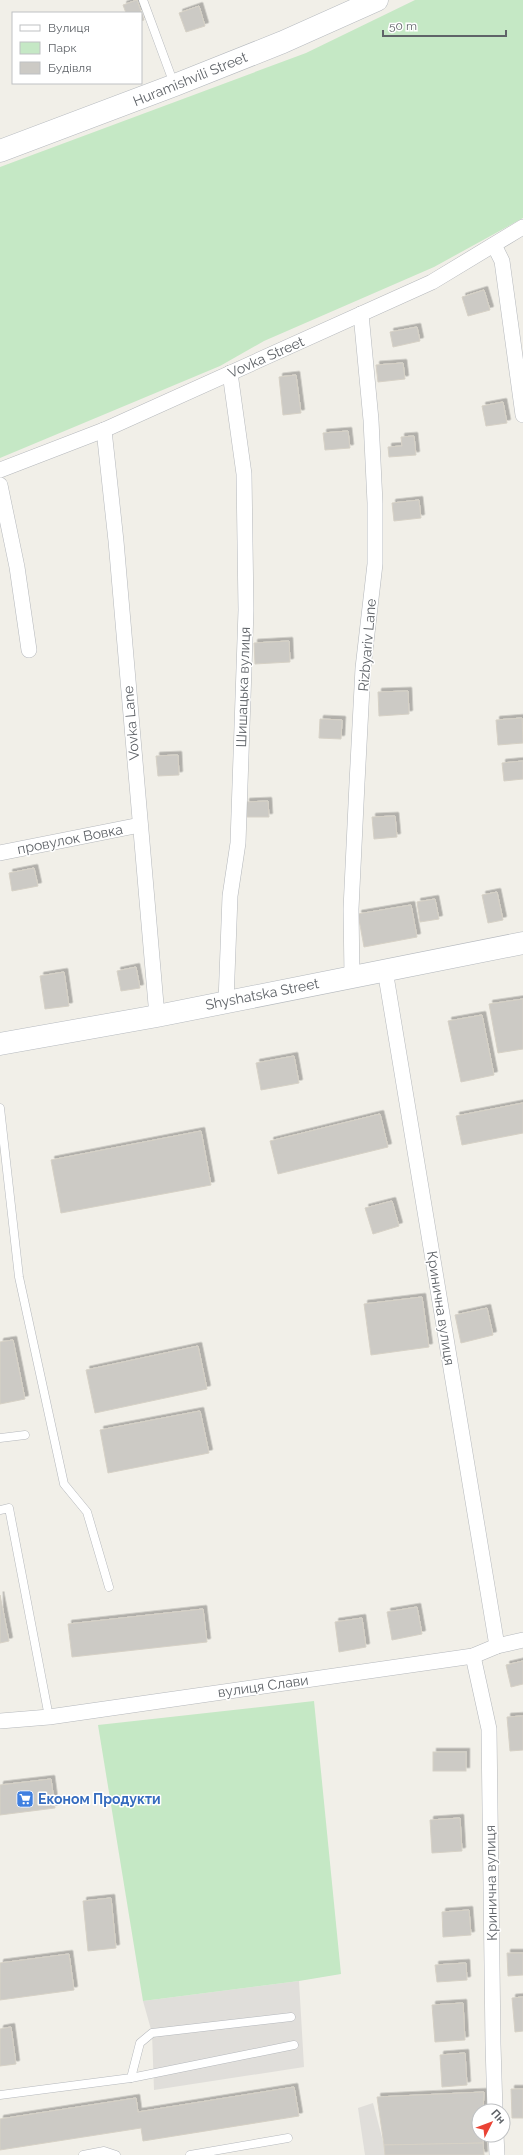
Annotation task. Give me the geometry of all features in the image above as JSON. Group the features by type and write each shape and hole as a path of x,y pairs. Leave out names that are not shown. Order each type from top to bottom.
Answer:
{"street":[{"name":"Huramishvili Street","path":"0,151 175,85 283,42 376,0"},
{"name":"Vovka Street","path":"0,470 104,430 432,282 523,227"},
{"path":"494,245 502,261 523,415"},
{"name":"Rizbyariv Lane","path":"352,976 351,909 358,752 363,668 375,564 375,503 371,420 361,314"},
{"name":"Шишацька вулиця","path":"226,1002 230,896 238,843 246,610 244,474 230,373"},
{"name":"Vovka Lane","path":"104,430 116,541 157,1016"},
{"path":"0,485 17,567 29,650"},
{"name":"провулок Вовка","path":"0,853 140,825"},
{"name":"Shyshatska Street","path":"0,1044 157,1016 523,943"},
{"name":"Кринична вулиця","path":"385,970 497,1646"},
{"name":"вулиця Слави","path":"0,1721 49,1717 473,1656 497,1646 523,1640"},
{"name":"Кринична вулиця","path":"473,1656 489,1729 492,2044 495,2103"},
{"path":"496,2143 497,2155"}],"lane":[{"path":"144,0 175,85"},
{"path":"0,1108 19,1277 64,1484 87,1512 109,1587"},
{"path":"0,1438 25,1435"},
{"path":"0,1510 9,1508 49,1717"},
{"path":"131,2078 140,2043 152,2033 291,2017"},
{"path":"0,2095 131,2078 294,2045"},
{"path":"190,2155 288,2138"},
{"path":"83,2155 104,2151 116,2155"}],"shaded area":[{"path":"299,1981 304,2067 154,2090 152,2033 143,2001"},
{"path":"373,2103 384,2145 385,2155 365,2155 358,2108"}],"green space":[{"path":"415,0 523,0 523,218 434,267 264,341 220,366 0,458 0,167 306,53"},
{"path":"314,1701 341,1974 299,1981 143,2001 98,1725"}],"building":[{"path":"137,0 141,12 126,12 123,5"},
{"path":"199,6 205,26 186,32 179,13"},
{"path":"484,290 490,310 468,316 462,297"},
{"path":"417,327 420,341 393,347 390,332"},
{"path":"403,363 405,379 378,382 376,365"},
{"path":"296,375 301,413 283,415 279,377"},
{"path":"503,402 507,423 486,426 482,406"},
{"path":"348,431 350,448 325,450 323,433"},
{"path":"414,436 416,455 389,457 388,447 402,446 401,437"},
{"path":"419,500 421,518 394,521 392,503"},
{"path":"289,641 290,662 255,664 254,643"},
{"path":"408,691 409,714 379,716 378,692"},
{"path":"522,718 523,743 498,745 496,720"},
{"path":"320,719 342,720 341,739 319,738"},
{"path":"178,755 179,775 158,776 156,756"},
{"path":"523,761 523,779 504,781 502,763"},
{"path":"268,801 269,817 247,817 246,802"},
{"path":"395,816 397,837 374,839 372,817"},
{"path":"34,868 38,886 12,891 9,873"},
{"path":"497,892 503,920 488,923 482,895"},
{"path":"435,899 439,919 420,922 417,902"},
{"path":"411,905 417,937 364,947 358,914"},
{"path":"136,967 140,988 121,991 117,971"},
{"path":"64,972 69,1006 45,1009 40,976"},
{"path":"523,999 523,1049 498,1053 489,1004"},
{"path":"482,1015 494,1075 461,1082 448,1021"},
{"path":"294,1056 299,1083 261,1090 256,1063"},
{"path":"523,1103 523,1133 462,1145 456,1116"},
{"path":"380,1114 388,1147 278,1174 270,1141"},
{"path":"201,1131 211,1185 61,1213 51,1160"},
{"path":"392,1201 399,1226 373,1234 365,1208"},
{"path":"422,1297 429,1347 371,1355 364,1304"},
{"path":"487,1308 493,1335 461,1343 455,1315"},
{"path":"13,1340 25,1399 0,1404 0,1342"},
{"path":"198,1346 207,1389 95,1413 86,1370"},
{"path":"200,1411 209,1453 108,1473 100,1430"},
{"path":"0,1595 9,1641 0,1643"},
{"path":"417,1607 422,1634 392,1640 387,1612"},
{"path":"203,1609 207,1642 72,1657 68,1624"},
{"path":"362,1618 366,1647 339,1652 335,1622"},
{"path":"523,1661 523,1684 511,1687 506,1665"},
{"path":"523,1716 523,1750 510,1751 507,1717"},
{"path":"433,1752 466,1752 466,1771 433,1771"},
{"path":"51,1779 55,1808 0,1815 0,1785"},
{"path":"460,1818 462,1851 432,1853 430,1820"},
{"path":"111,1898 116,1948 88,1951 83,1901"},
{"path":"469,1910 471,1935 443,1937 442,1912"},
{"path":"507,1953 523,1953 523,1975 508,1976"},
{"path":"69,1954 74,1990 0,2000 0,1963"},
{"path":"466,1963 467,1980 437,1982 435,1965"},
{"path":"523,1997 523,2031 515,2032 512,1998"},
{"path":"463,2003 465,2040 435,2042 432,2005"},
{"path":"11,2027 16,2064 0,2066 0,2029"},
{"path":"465,2053 467,2085 442,2087 440,2055"},
{"path":"294,2087 299,2116 143,2141 141,2128 0,2150 0,2119 136,2098 138,2112"},
{"path":"511,2089 523,2089 523,2118 512,2118"},
{"path":"484,2092 483,2103 471,2103 471,2143 483,2143 384,2145 377,2097"},
{"path":"483,2143 484,2155 385,2155 384,2145"}],"place":[{"name":"Економ Продукти","path":"25,1799"}]}
